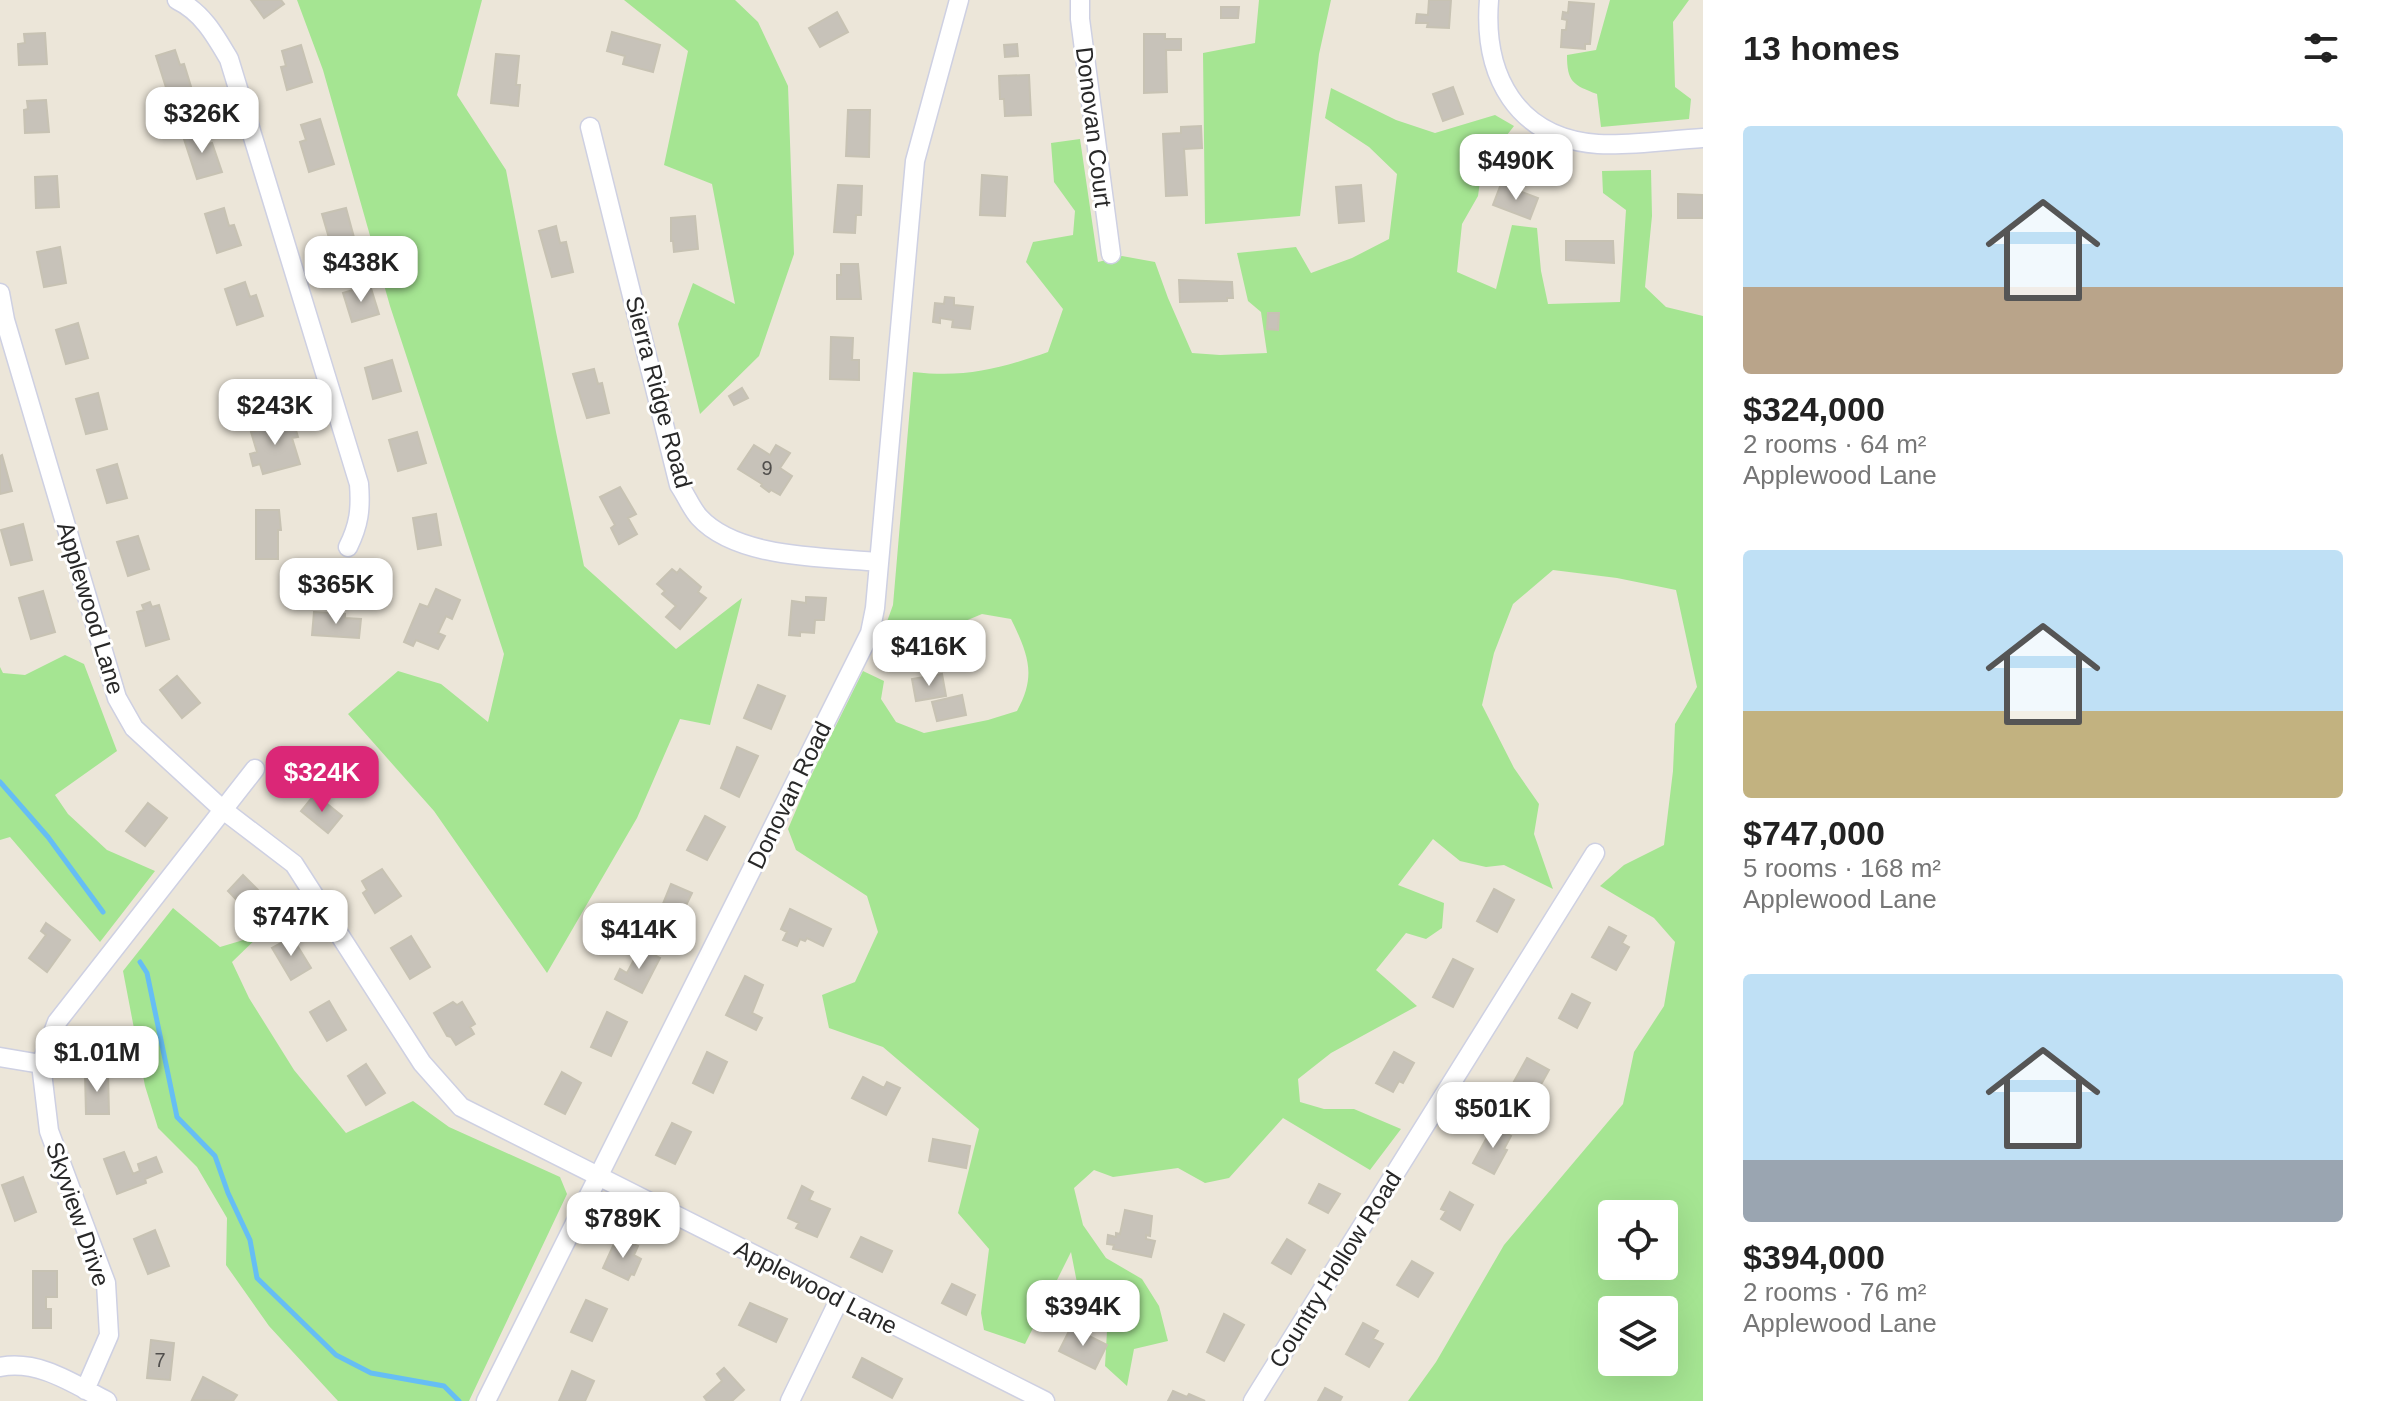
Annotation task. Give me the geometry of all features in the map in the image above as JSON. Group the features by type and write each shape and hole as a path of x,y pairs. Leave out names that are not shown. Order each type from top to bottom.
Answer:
{"street":[{"path":"177,0 194,8 229,59 359,484 361,509 358,527 348,547"},
{"name":"Donovan Road","path":"486,1401 870,633 915,161 959,0"},
{"name":"Donovan Court","path":"1080,0 1111,254"},
{"path":"1489,0 1491,59 1506,94 1531,120 1563,137 1598,144 1703,138"},
{"name":"Sierra Ridge Road","path":"590,127 679,485 699,517 729,539 778,552 879,562"},
{"name":"Applewood Lane","path":"0,293 5,320 117,698 134,728 222,809 294,864 422,1063 461,1107 839,1300 1045,1401"},
{"name":"Skyview Drive","path":"85,1390 109,1335 106,1283 49,1131 41,1064 57,1022 255,769"},
{"name":"Country Hollow Road","path":"1253,1401 1595,853"},
{"path":"0,1057 41,1064"},
{"path":"790,1401 839,1300"},
{"path":"0,1367 14,1364 44,1370 107,1401"}],"green space":[{"path":"297,0 482,0 457,95 506,170 584,566 676,649 742,598 710,725 680,719 637,818 547,973 434,811 348,714 398,671 441,684 488,722 504,654 390,306 323,70"},
{"path":"624,0 735,0 758,22 788,86 794,254 759,356 700,414 678,324 693,283 735,304 712,184 664,165 688,51"},
{"path":"1259,0 1331,0 1319,54 1300,216 1205,224 1203,53 1255,43"},
{"path":"1610,0 1689,0 1673,22 1675,87 1691,99 1689,119 1601,127 1597,94 1573,81 1568,71 1567,55 1596,50"},
{"path":"1331,88 1396,120 1435,133 1495,115 1514,126 1482,167 1478,196 1462,224 1457,272 1496,289 1512,225 1537,228 1548,304 1620,302 1626,210 1603,193 1602,171 1651,170 1652,216 1645,287 1666,307 1703,316 1703,1401 1408,1401 1436,1362 1504,1245 1623,1104 1634,1052 1664,1006 1675,942 1654,918 1600,886 1624,865 1664,845 1675,724 1697,687 1676,590 1553,570 1513,604 1494,653 1482,705 1514,768 1539,804 1534,834 1553,889 1504,865 1486,867 1460,861 1433,839 1398,885 1444,903 1442,928 1426,939 1406,933 1376,970 1417,1006 1331,1053 1298,1079 1300,1102 1324,1109 1354,1109 1401,1129 1370,1170 1283,1118 1229,1178 1205,1183 1178,1168 1113,1177 1094,1170 1074,1188 1083,1225 1106,1258 1142,1279 1159,1306 1168,1341 1134,1349 1127,1386 1105,1366 1107,1331 1079,1293 1071,1252 1025,1344 984,1330 981,1313 989,1249 958,1213 979,1129 883,1047 829,1028 822,995 855,982 878,932 867,896 796,850 788,829 863,671 884,681 881,699 896,722 924,733 1017,711 1027,686 1026,654 1011,619 982,614 939,632 914,636 884,630 893,605 913,372 950,374 982,371 1048,352 1063,309 1026,262 1033,242 1073,235 1075,211 1054,182 1051,143 1080,139 1098,262 1122,256 1155,262 1192,353 1220,355 1267,353 1261,312 1248,301 1237,253 1296,247 1311,273 1352,258 1389,239 1397,174 1369,147 1325,118"},
{"path":"65,655 84,664 117,751 55,795 68,814 107,850 155,871 100,942 10,837 0,840 0,667 3,673 25,675"},
{"path":"173,908 220,947 260,935 232,962 249,998 294,1070 346,1133 413,1101 449,1127 560,1177 567,1194 469,1401 338,1401 269,1326 226,1265 227,1218 197,1167 158,1128 145,1086 123,971"}],"building":[{"path":"251,0 281,0 284,4 264,18"},
{"path":"1429,0 1451,0 1449,28 1416,23 1417,14 1428,15"},
{"path":"1569,2 1594,4 1590,44 1585,44 1585,49 1561,47 1562,30 1566,30 1567,20 1562,19 1563,12 1568,13"},
{"path":"1221,7 1239,7 1238,18 1221,18"},
{"path":"837,12 848,32 820,47 809,28"},
{"path":"612,32 660,45 653,72 623,64 625,56 607,51"},
{"path":"45,33 47,64 19,65 18,44 25,43 24,34"},
{"path":"1144,34 1165,34 1165,39 1181,39 1181,50 1166,50 1167,92 1144,93"},
{"path":"1017,44 1018,56 1005,57 1004,45"},
{"path":"301,45 312,82 287,90 281,67 286,66 282,51"},
{"path":"175,50 180,65 184,64 193,93 170,100 156,56"},
{"path":"496,54 519,56 516,85 520,85 518,106 491,103"},
{"path":"1029,75 1031,115 1005,116 1004,99 1000,99 999,76"},
{"path":"1453,87 1463,114 1443,121 1433,94"},
{"path":"46,100 49,132 25,133 24,110 28,109 27,101"},
{"path":"848,110 870,110 869,157 846,156"},
{"path":"320,119 334,164 309,172 300,142 306,140 301,125"},
{"path":"1201,126 1202,148 1184,149 1187,195 1166,196 1163,134 1181,133 1181,127"},
{"path":"203,129 208,144 212,143 222,172 197,179 183,136"},
{"path":"982,175 1007,177 1005,216 980,215"},
{"path":"57,176 59,207 36,208 35,177"},
{"path":"1501,184 1538,198 1530,219 1493,205"},
{"path":"838,185 862,186 861,215 856,215 855,233 834,232"},
{"path":"1361,185 1364,221 1339,223 1336,187"},
{"path":"1678,194 1703,195 1703,218 1678,218"},
{"path":"224,208 229,226 234,225 241,245 217,253 205,214"},
{"path":"346,208 355,241 336,247 333,237 329,238 322,214"},
{"path":"695,216 698,249 674,252 671,218"},
{"path":"556,226 560,243 566,242 573,272 552,277 539,231"},
{"path":"1566,241 1613,241 1614,263 1566,260"},
{"path":"60,247 66,283 44,287 37,252"},
{"path":"841,264 858,264 861,299 837,299 837,275 841,275"},
{"path":"1179,280 1232,282 1233,298 1227,298 1227,301 1180,302"},
{"path":"245,282 250,297 256,295 263,316 237,325 225,289"},
{"path":"370,285 379,314 352,322 343,293"},
{"path":"945,297 954,298 954,305 973,307 970,329 952,327 953,320 940,318 940,323 933,322 935,303 944,304"},
{"path":"1268,313 1279,313 1278,330 1267,329"},
{"path":"78,323 88,358 66,364 56,330"},
{"path":"831,337 853,338 852,360 859,360 859,380 830,379"},
{"path":"392,360 401,391 373,399 365,368"},
{"path":"594,369 598,384 602,383 609,413 587,418 573,374"},
{"path":"742,388 748,398 734,405 729,396"},
{"path":"98,393 107,429 86,434 76,399"},
{"path":"293,420 298,437 292,438 300,464 263,474 260,464 253,466 250,454 257,452 251,432"},
{"path":"417,432 426,463 398,471 389,440"},
{"path":"754,445 770,455 776,445 790,453 780,468 792,476 780,495 771,490 769,492 738,469"},
{"path":"0,456 12,491 0,494"},
{"path":"117,464 127,498 107,503 97,470"},
{"path":"620,487 636,514 628,518 637,534 619,544 611,528 615,525 600,497"},
{"path":"256,510 279,510 281,530 278,530 278,559 256,559"},
{"path":"436,514 441,545 418,549 413,518"},
{"path":"23,524 32,560 11,565 1,530"},
{"path":"138,536 149,569 128,576 117,542"},
{"path":"672,569 677,573 680,569 701,587 698,592 706,598 680,629 666,617 676,606 662,594 665,591 657,584"},
{"path":"436,589 460,600 452,619 446,616 438,633 445,636 438,649 416,640 413,646 404,642 420,604 428,607"},
{"path":"43,591 55,632 31,639 19,598"},
{"path":"806,597 826,598 824,620 815,620 814,633 789,635 792,601 806,603"},
{"path":"150,602 152,607 159,605 169,639 146,646 137,612 144,610 142,605"},
{"path":"314,612 345,614 345,618 361,619 359,638 312,635"},
{"path":"942,674 946,696 916,701 912,679"},
{"path":"177,676 200,703 182,718 160,690"},
{"path":"758,685 785,696 771,729 744,718"},
{"path":"962,695 966,715 937,721 932,702"},
{"path":"737,747 758,756 739,797 721,788"},
{"path":"315,794 342,816 328,833 301,811"},
{"path":"148,803 167,818 145,846 126,831"},
{"path":"705,816 725,827 707,860 687,850"},
{"path":"382,869 401,896 375,913 363,893 367,890 362,881"},
{"path":"243,875 267,899 251,915 228,891"},
{"path":"671,884 692,893 677,924 658,916"},
{"path":"1494,889 1514,900 1497,932 1477,921"},
{"path":"790,909 831,929 823,946 807,938 805,941 800,939 797,946 783,940 787,932 781,929"},
{"path":"46,923 70,940 47,972 29,958 46,935 41,931"},
{"path":"1609,927 1626,936 1622,943 1629,947 1616,970 1592,957"},
{"path":"411,936 430,967 410,979 391,948"},
{"path":"292,937 311,968 291,980 272,948"},
{"path":"640,948 660,958 642,993 615,979 620,969 627,973"},
{"path":"1453,959 1473,969 1453,1007 1433,997"},
{"path":"745,976 763,985 752,1013 762,1018 756,1030 726,1015"},
{"path":"1572,994 1590,1003 1577,1028 1559,1018"},
{"path":"329,1001 346,1030 327,1041 310,1012"},
{"path":"453,1002 457,1005 462,1002 475,1024 470,1027 474,1034 456,1045 434,1013"},
{"path":"607,1012 627,1022 611,1056 591,1047"},
{"path":"707,1052 727,1062 713,1093 693,1083"},
{"path":"1394,1052 1414,1063 1403,1083 1399,1081 1393,1092 1376,1083"},
{"path":"1527,1058 1549,1070 1538,1090 1533,1088 1525,1104 1507,1094"},
{"path":"366,1064 385,1093 366,1105 348,1076"},
{"path":"562,1072 581,1083 565,1114 545,1104"},
{"path":"108,1073 109,1114 86,1114 85,1074"},
{"path":"863,1077 884,1088 887,1082 900,1088 886,1115 852,1098"},
{"path":"672,1123 691,1132 675,1164 656,1155"},
{"path":"1493,1126 1511,1136 1494,1174 1473,1163"},
{"path":"933,1139 970,1146 966,1168 929,1161"},
{"path":"124,1152 133,1174 140,1171 138,1164 156,1157 162,1172 145,1179 146,1183 117,1194 104,1159"},
{"path":"23,1177 36,1212 15,1221 2,1185"},
{"path":"1319,1184 1340,1194 1328,1213 1309,1203"},
{"path":"802,1186 813,1192 809,1200 830,1209 817,1237 796,1228 799,1223 788,1218"},
{"path":"1450,1192 1473,1205 1460,1230 1441,1219 1446,1211 1441,1209"},
{"path":"1125,1210 1152,1216 1150,1236 1146,1235 1146,1239 1155,1241 1151,1257 1113,1249 1114,1245 1107,1244 1108,1235 1116,1237 1116,1233 1120,1234"},
{"path":"155,1230 169,1266 148,1274 134,1239"},
{"path":"861,1237 892,1251 882,1272 851,1257"},
{"path":"622,1239 638,1246 634,1255 641,1259 634,1275 631,1274 628,1280 603,1268 613,1246 618,1248"},
{"path":"1287,1239 1305,1250 1291,1274 1272,1263"},
{"path":"1412,1261 1433,1273 1418,1297 1397,1285"},
{"path":"33,1271 57,1271 57,1297 46,1297 46,1309 51,1309 51,1328 33,1328"},
{"path":"952,1284 975,1295 966,1315 942,1303"},
{"path":"586,1300 607,1309 592,1341 571,1332"},
{"path":"750,1303 787,1319 776,1342 739,1325"},
{"path":"1224,1314 1244,1325 1224,1361 1207,1352"},
{"path":"1363,1323 1378,1331 1373,1339 1383,1344 1369,1367 1346,1354"},
{"path":"1071,1327 1107,1345 1095,1369 1059,1351"},
{"path":"151,1340 174,1343 170,1380 147,1378"},
{"path":"862,1358 902,1379 892,1398 853,1377"},
{"path":"724,1368 744,1390 732,1401 707,1401 704,1397 722,1381 717,1374"},
{"path":"572,1371 594,1381 585,1401 559,1401"},
{"path":"203,1377 237,1395 233,1401 192,1400"},
{"path":"1325,1388 1342,1397 1340,1401 1318,1401"},
{"path":"1173,1391 1187,1397 1189,1394 1205,1401 1168,1401"}],"waterway":[{"path":"0,782 48,837 103,912"},
{"path":"140,962 147,973 177,1117 215,1156 250,1240 257,1278 336,1355 371,1373 444,1386 459,1401"}]}
